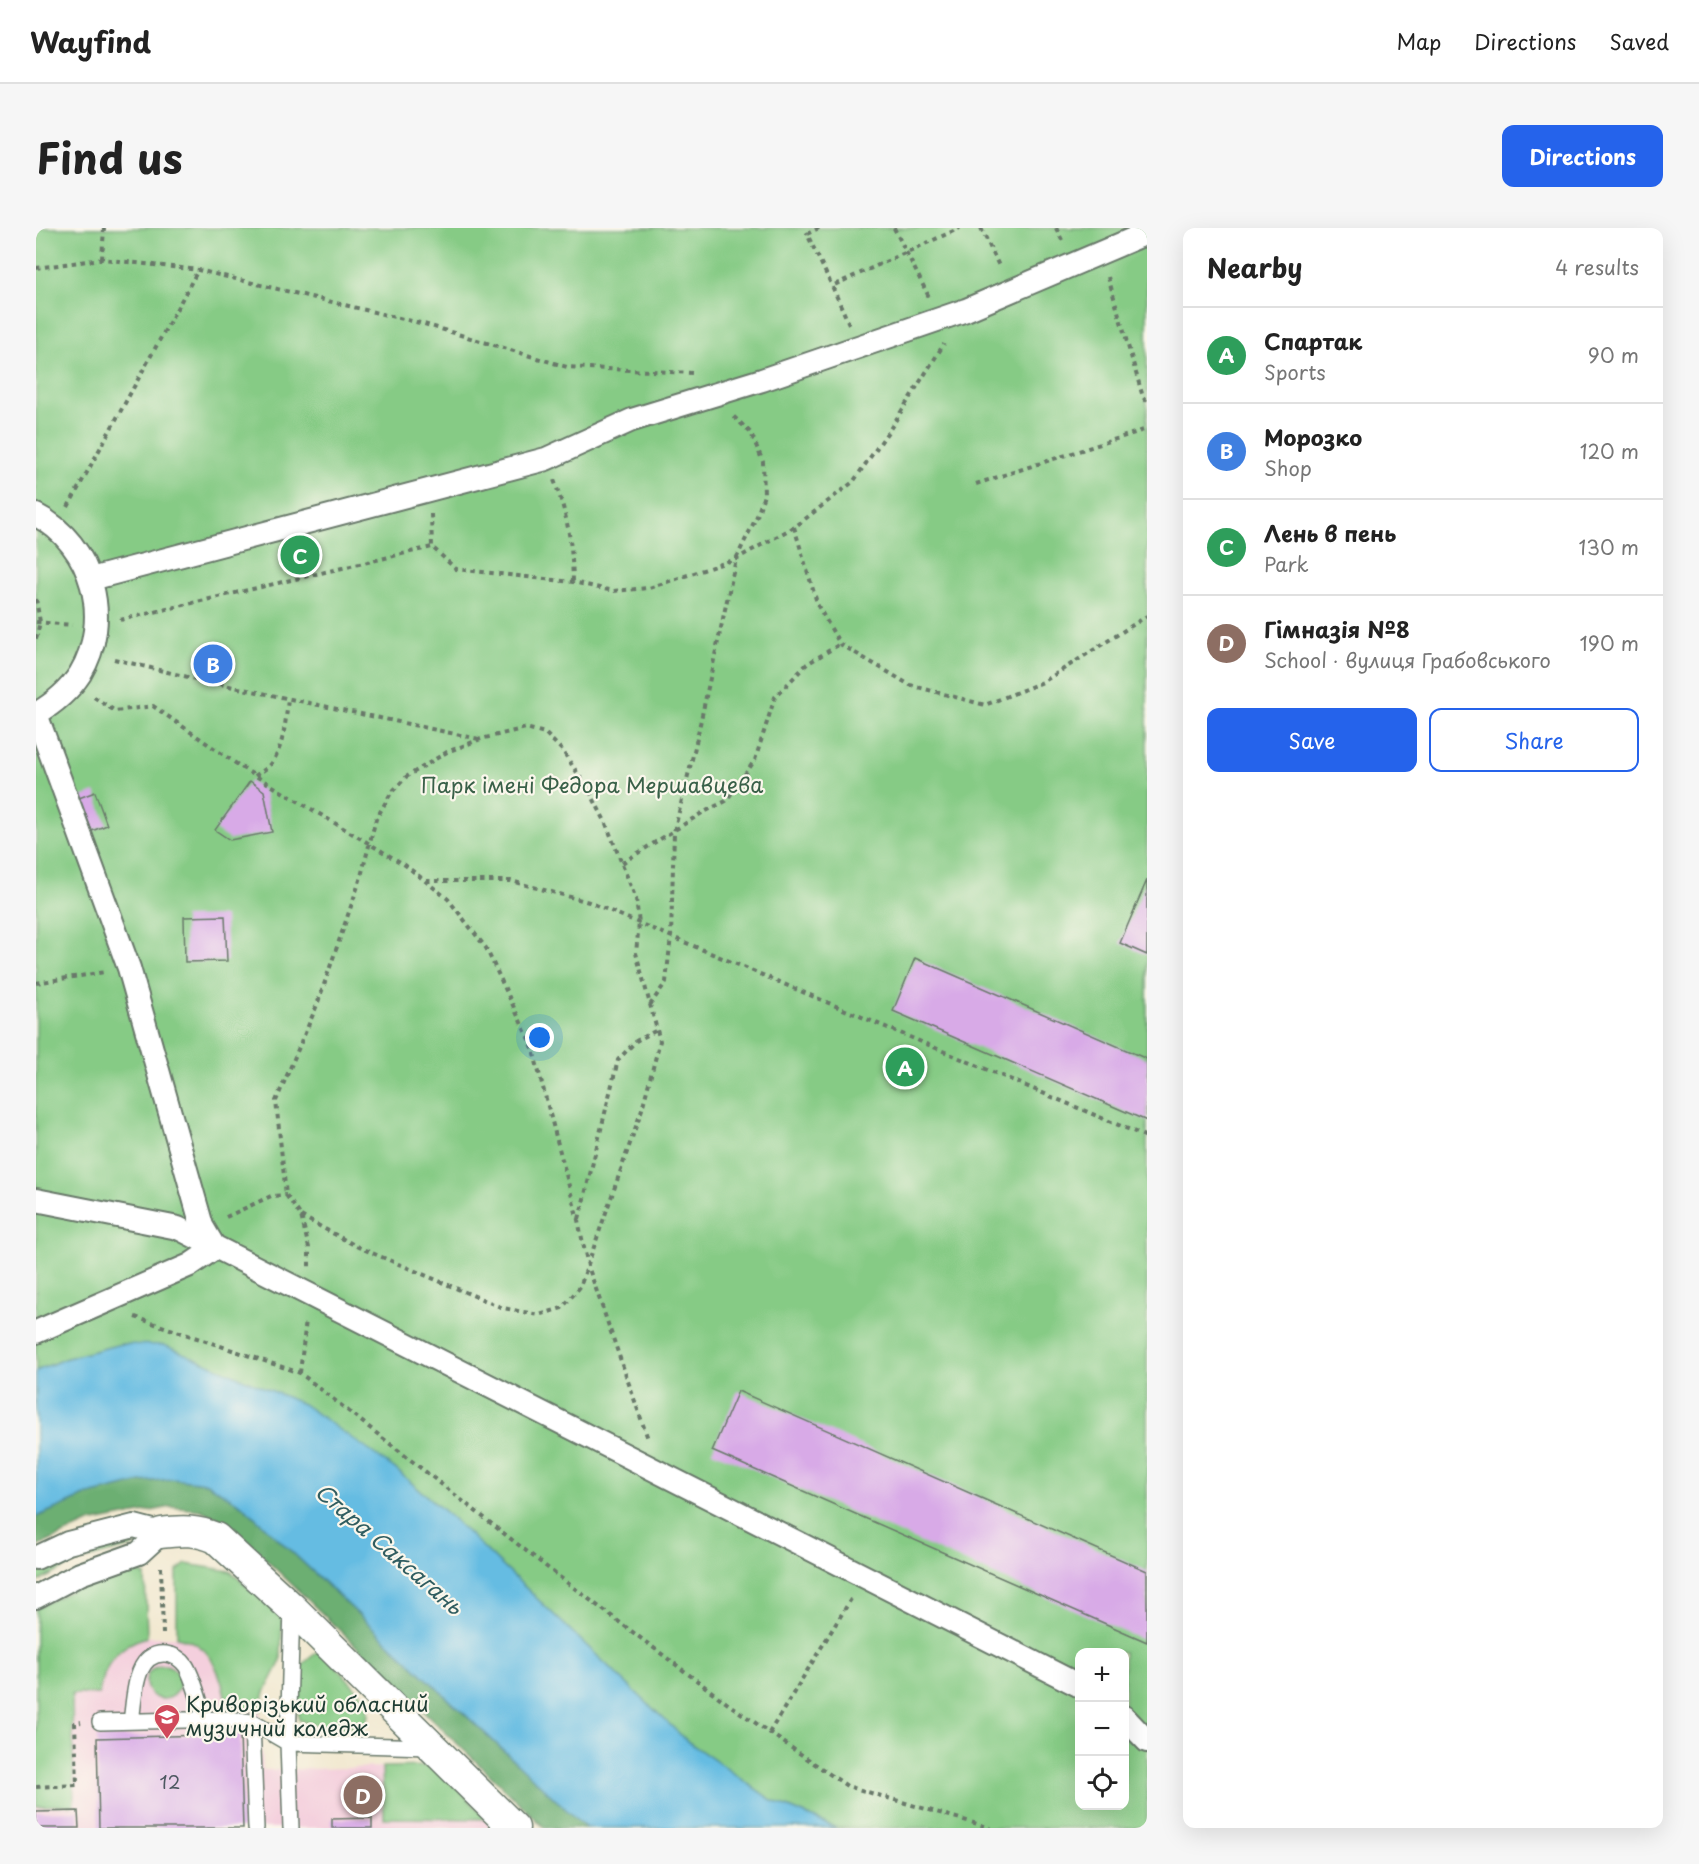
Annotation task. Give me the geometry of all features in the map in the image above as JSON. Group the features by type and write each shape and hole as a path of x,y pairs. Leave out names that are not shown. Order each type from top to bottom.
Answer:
{"street":[{"path":"91,579 546,459 632,420 860,347 966,310 1147,233"},
{"path":"36,515 56,529 77,552 91,579 96,610 96,626 90,653 73,683 62,695 36,714 129,968 202,1226 215,1248"},
{"path":"36,1200 178,1228 1075,1683"},
{"path":"36,1332 190,1265 215,1248"},
{"path":"36,1558 68,1543 134,1526 161,1533 184,1530 201,1532 216,1538 292,1608 511,1827"},
{"path":"36,1597 80,1574 139,1553 161,1533"},
{"path":"1129,1721 1147,1741"}],"lane":[{"path":"291,1828 288,1743 292,1608"},
{"path":"131,1721 140,1669 150,1658 163,1654 177,1657 186,1667 205,1719"},
{"path":"100,1722 228,1719 252,1722 288,1743 432,1748"},
{"path":"252,1722 256,1828"}],"path":[{"path":"102,259 104,228"},
{"path":"819,228 807,234 860,347"},
{"path":"894,228 941,319"},
{"path":"832,286 960,228"},
{"path":"981,228 1012,291"},
{"path":"1101,253 1143,397 1147,402"},
{"path":"36,268 102,259 198,270 424,324 567,367 674,374 697,373"},
{"path":"56,529 198,270"},
{"path":"429,490 432,548 456,569 573,582 613,591 649,588 736,559 794,527 853,482 892,426 966,310"},
{"path":"650,1005 666,982 671,936 674,832 736,559 757,516 764,495 763,462 751,433 736,417 718,406 695,400"},
{"path":"976,484 1147,429"},
{"path":"546,459 569,525 573,582"},
{"path":"794,527 819,606 840,644 910,685 985,705 1043,682 1147,616"},
{"path":"38,622 96,626 432,548"},
{"path":"36,599 38,622 36,639"},
{"path":"622,863 702,813 726,801 755,760 775,697 807,664 840,644"},
{"path":"90,653 481,739"},
{"path":"73,683 115,711 153,706 255,776 405,865 448,899 486,948 532,1046 579,1220 588,1266 661,1474"},
{"path":"255,776 271,764 285,729 288,698"},
{"path":"202,1226 271,1196 286,1195 276,1101 318,1005 360,880 376,819 391,794 406,777 447,752 481,739 526,728 545,733 562,750 590,792 636,899 639,922 636,953 660,1041 655,1066 580,1287 562,1308 539,1315 503,1308 358,1247 301,1216"},
{"path":"425,881 511,881 589,902 1147,1137"},
{"path":"36,983 129,968"},
{"path":"579,1220 618,1060 636,1041 657,1030"},
{"path":"97,1305 300,1372 553,1572 728,1704 847,1786 991,1828"},
{"path":"161,1533 163,1654"},
{"path":"769,1733 843,1614 863,1577"},
{"path":"36,1787 77,1785 75,1723 100,1722"}],"shaded area":[{"name":"Криворізький обласний музичний коледж","path":"147,1637 177,1637 200,1646 214,1665 225,1688 228,1710 260,1711 263,1770 437,1766 493,1828 36,1828 36,1806 74,1804 71,1694 99,1694 102,1677 114,1656 129,1641"}],"green space":[{"name":"Парк імені Федора Мершавцева","path":"36,228 1147,228 1147,1828 836,1828 773,1801 687,1741 452,1518 394,1468 121,1344 64,1359 36,1371"},
{"path":"172,1479 207,1483 242,1505 586,1828 545,1828 254,1548 223,1521 201,1510 171,1507 89,1523 36,1547 36,1517 85,1496 141,1482"},
{"path":"131,1536 134,1546 76,1562 36,1583 36,1571 71,1553"},
{"path":"186,1564 230,1571 282,1618 281,1661 265,1692 260,1711 227,1710 222,1684 211,1658 197,1644 177,1637 177,1571"},
{"path":"132,1569 145,1575 147,1637 128,1645 114,1657 104,1674 99,1694 72,1694 74,1805 36,1806 36,1608 82,1585"},
{"path":"321,1649 367,1701 368,1715 365,1725 332,1727 299,1720 296,1693 299,1672 302,1666"},
{"path":"163,1665 175,1670 180,1682 175,1694 163,1699 151,1694 146,1682 151,1670"},
{"path":"437,1766 487,1819 384,1818 382,1767"}],"water":[{"name":"Стара Саксагань","path":"121,1344 164,1345 303,1404 394,1468 452,1518 687,1741 773,1801 836,1828 586,1828 242,1505 207,1483 172,1479 141,1482 85,1496 36,1517 36,1371 64,1359"}],"building":[{"path":"203,653 224,655 223,675 202,674"},
{"path":"250,781 264,791 272,832 230,840 215,830"},
{"path":"95,792 107,825 92,831 79,798"},
{"path":"1147,880 1147,955 1120,943"},
{"path":"225,916 227,961 185,962 184,917"},
{"path":"915,958 1147,1059 1147,1121 893,1011"},
{"path":"738,1391 1147,1571 1147,1642 712,1451"},
{"path":"240,1734 243,1828 99,1828 97,1738"},
{"path":"78,1811 79,1828 36,1828 36,1812"},
{"path":"372,1818 372,1828 332,1828 332,1819"}],"place":[{"name":"Лень в пень","path":"300,555"},
{"name":"Морозко","path":"213,664"},
{"name":"Спартак","path":"905,1067"},
{"name":"Криворізький обласний музичний коледж","path":"167,1740"},
{"name":"Гімназія №8","path":"363,1795"}]}
